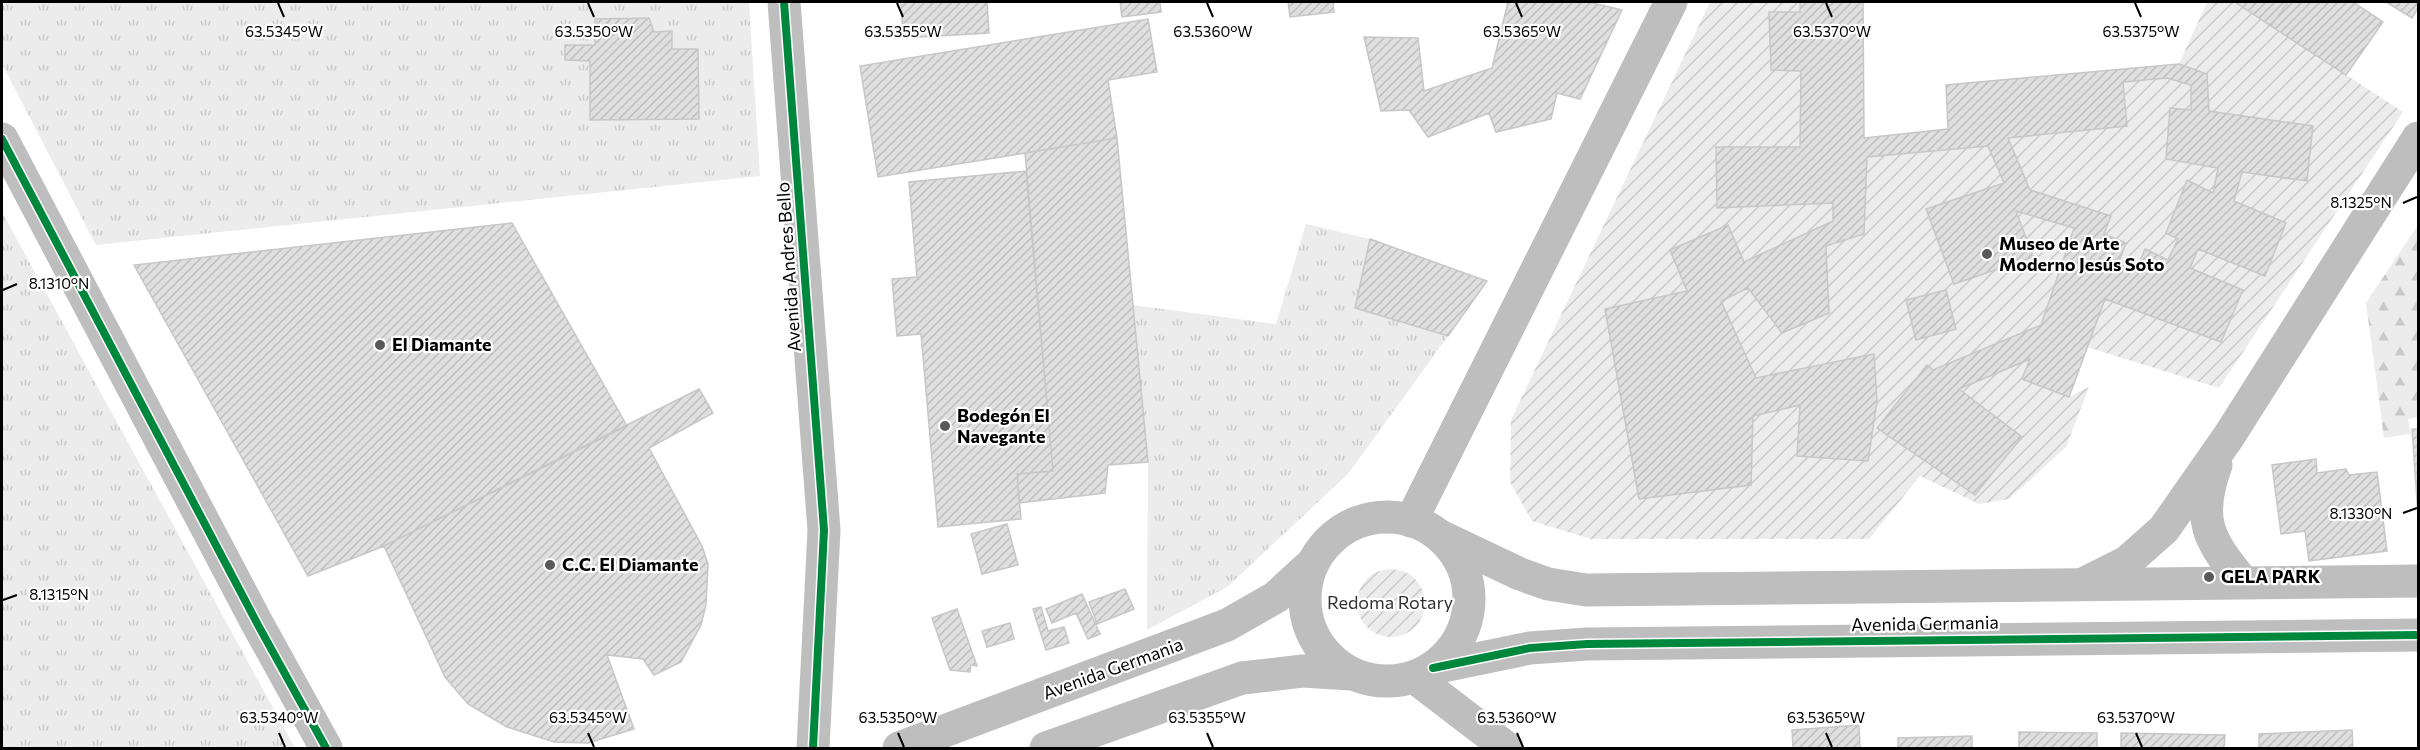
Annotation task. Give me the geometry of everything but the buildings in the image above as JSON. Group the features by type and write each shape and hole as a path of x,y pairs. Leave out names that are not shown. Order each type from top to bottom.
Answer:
{"street":[{"name":"Avenida Andres Bello","path":"784,2 824,530 813,748"},
{"path":"1411,521 1671,2"},
{"path":"2085,583 2127,562 2164,529 2229,436 2418,138"},
{"path":"2,139 258,625 326,748"},
{"path":"2229,436 2215,467 2206,497 2207,525 2218,553 2242,582"},
{"path":"1442,537 1456,553 1466,573 1470,594 1469,616 1462,636 1450,654 1424,673 1393,682 1371,681 1351,674 1333,662 1319,646 1309,626 1305,605 1306,584 1313,563 1325,546 1341,531 1361,522 1382,517 1424,525 1442,537 1520,574 1548,584 1586,590 2418,581"},
{"name":"Avenida Germania","path":"899,748 1227,625 1276,597 1313,563"},
{"name":"Avenida Germania","path":"1424,673 1530,648 1587,644 2418,635"},
{"path":"1046,748 1242,678 1303,671 1351,674"},
{"path":"1424,673 1507,748"}],"green space":[{"path":"2,2 749,2 760,176 96,245 2,64"},
{"path":"1710,2 1800,2 1800,12 1769,13 1771,70 1801,71 1800,147 1716,147 1717,208 1833,203 1833,221 1744,262 1728,225 1687,291 1639,499 1751,485 1753,416 1800,405 1797,456 1868,461 1877,401 1874,354 1756,378 1721,301 1748,288 1782,333 1829,313 1826,246 1864,234 1867,157 1988,146 2004,183 1926,209 1954,284 2033,257 2016,211 2074,228 2041,325 1933,370 1927,365 1877,427 1975,495 2022,437 1959,389 2030,359 2023,380 2069,397 2089,387 2066,447 2009,499 1979,504 1920,476 1869,539 1591,539 1532,521 1510,482 1511,420"},
{"path":"2207,2 2235,2 2403,112 2219,388 2087,347 2105,299 2190,268 2198,249 2265,275 2286,223 2234,201 2242,172 2307,180 2313,126 2209,111 2207,74 2179,64"},
{"path":"2167,78 2191,85 2191,110 2170,108 2166,159 2218,168 2213,193 2186,181 2166,233 2178,239 2168,260 2145,249 2136,271 2118,264 2104,234 2111,216 2030,190 2008,138 2127,126 2123,82"},
{"path":"2,212 295,748 2,748"},
{"path":"1306,224 1370,239 1355,308 1448,336 1348,474 1227,587 1147,630 1148,462 1133,305 1276,324"},
{"path":"2418,225 2418,417 2408,419 2411,434 2384,438 2366,303"},
{"name":"Redoma Rotary","path":"1384,569 1398,569 1410,574 1420,584 1425,603 1420,622 1410,632 1398,637 1384,637 1372,632 1362,622 1357,610 1357,596 1362,584 1372,574"}],"cycle path":[{"path":"784,2 824,530 813,748"},
{"path":"2,139 258,625 326,748"},
{"path":"1433,668 1530,648 1587,644 2418,635"}],"place":[{"name":"Museo de Arte Moderno Jesús Soto","path":"1987,254"},
{"name":"El Diamante","path":"380,345"},
{"name":"Bodegón El Navegante","path":"945,426"},
{"name":"C.C. El Diamante","path":"550,565"},
{"name":"GELA PARK","path":"2209,577"}]}
